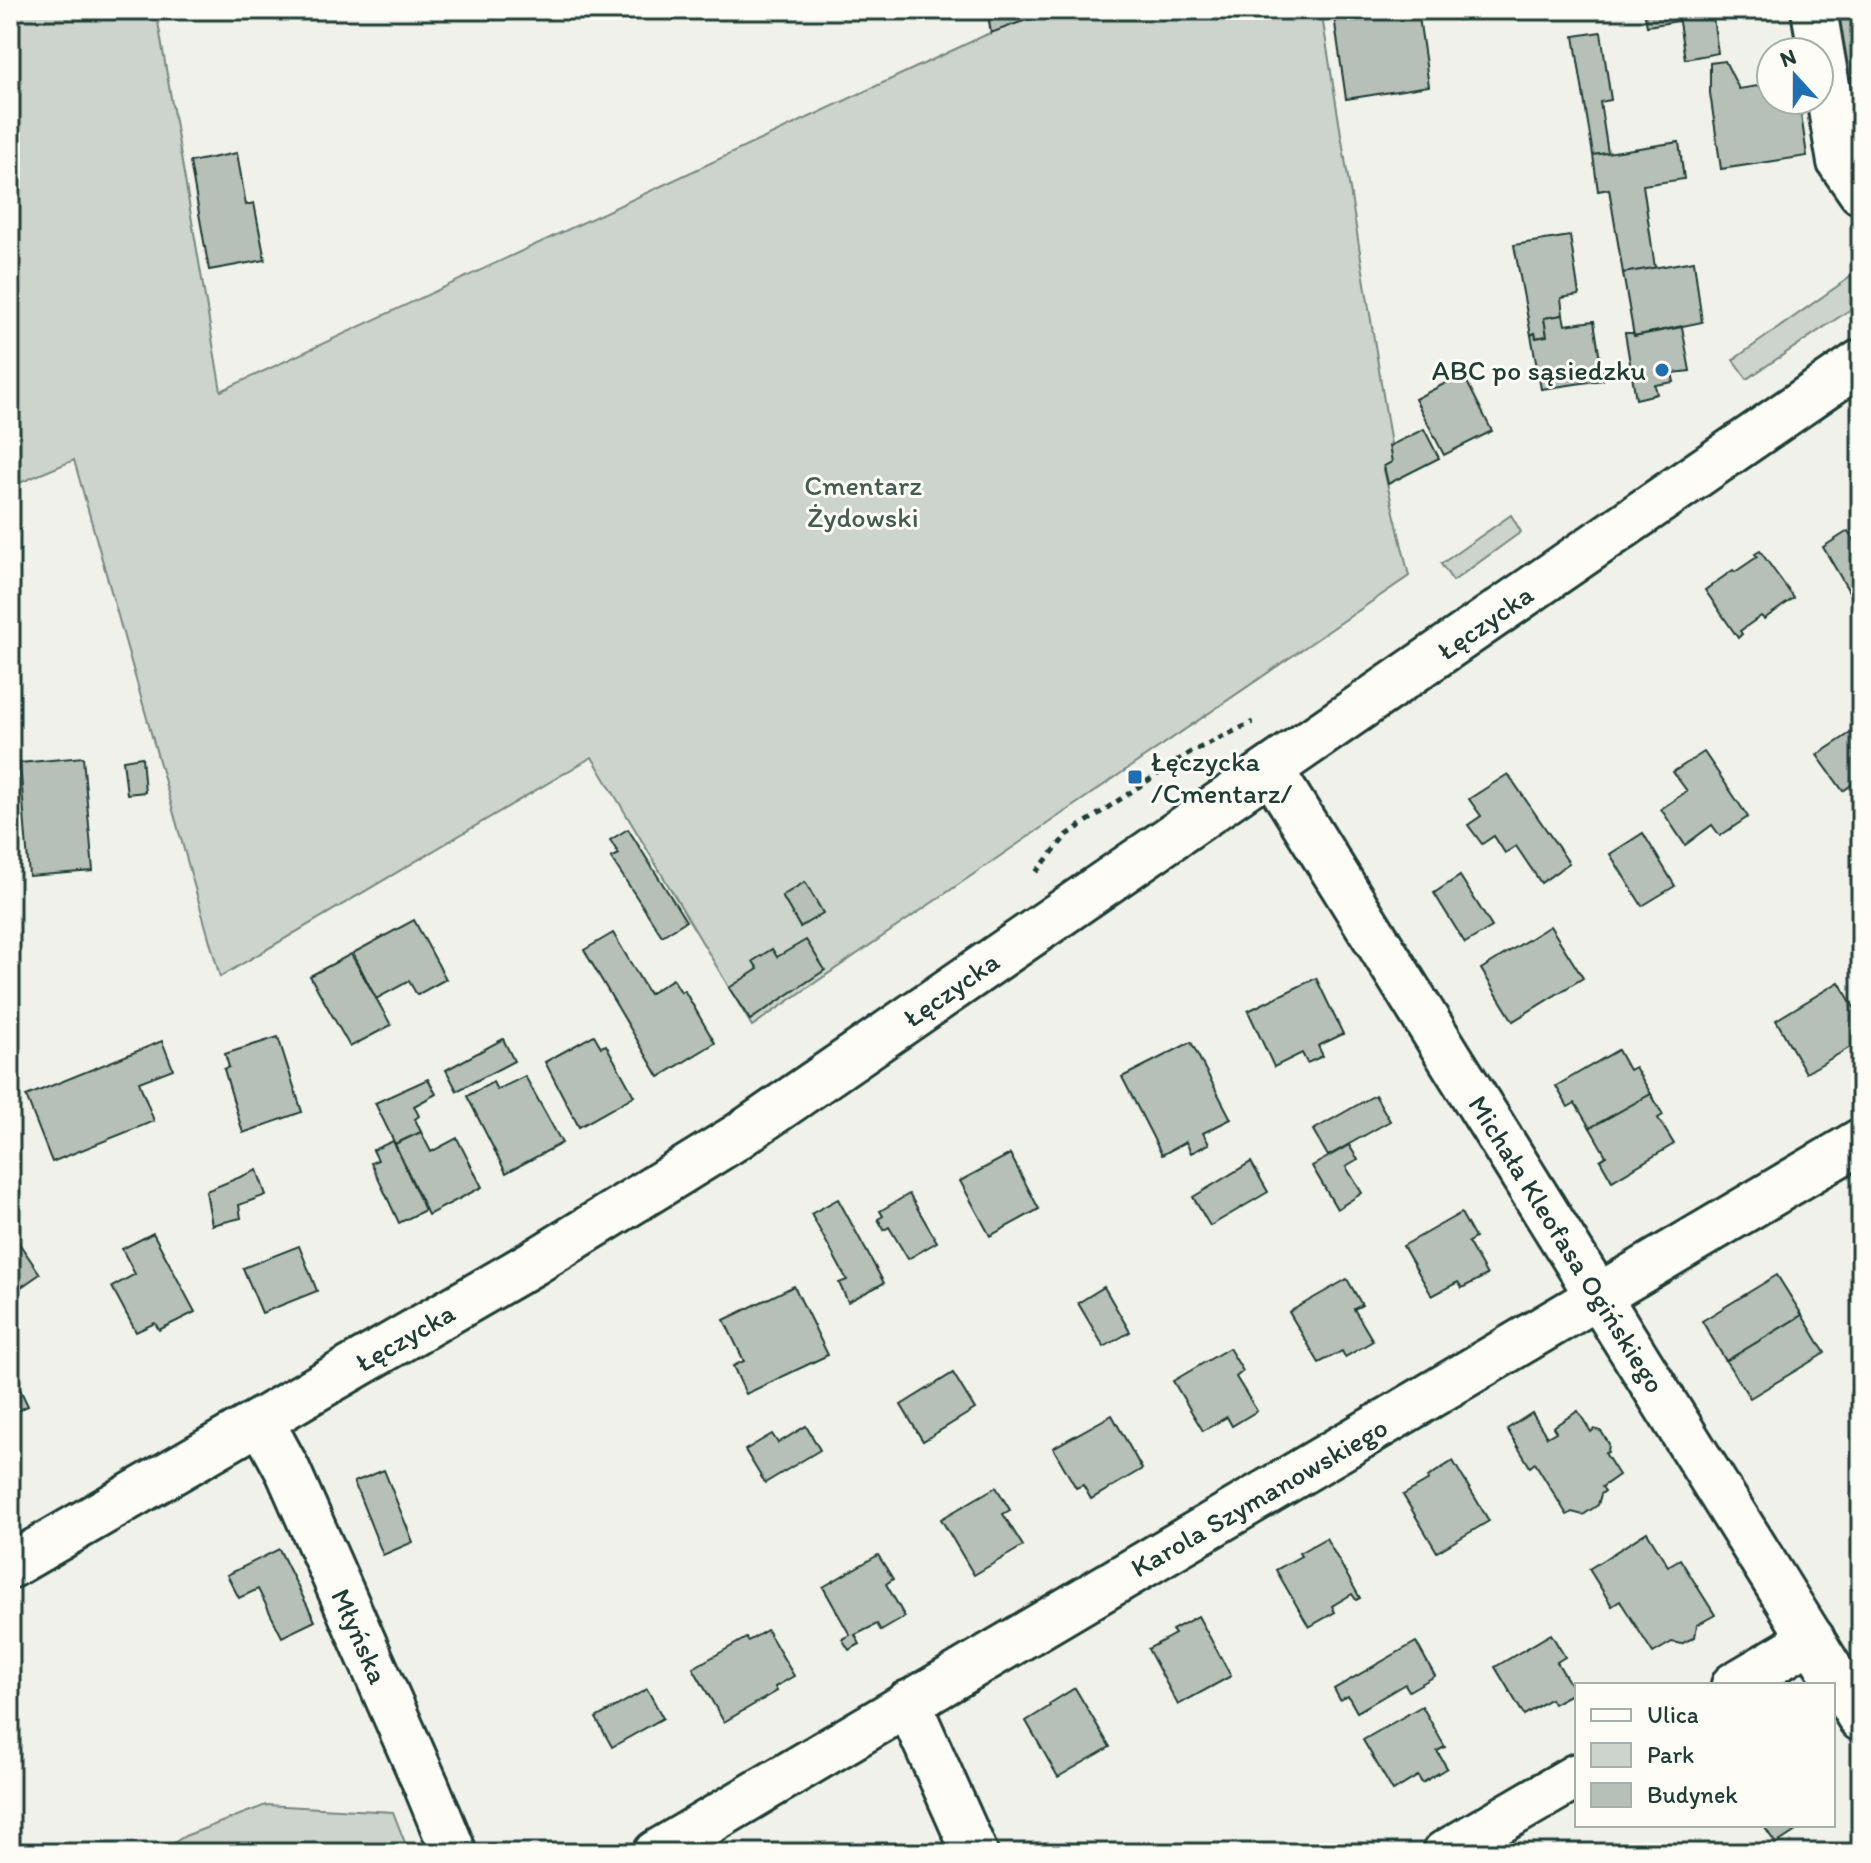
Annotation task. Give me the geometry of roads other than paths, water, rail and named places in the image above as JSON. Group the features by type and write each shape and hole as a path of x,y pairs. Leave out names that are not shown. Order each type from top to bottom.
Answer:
{"street":[{"path":"1814,10 1840,162 1861,192"},
{"name":"Łęczycka","path":"10,1566 533,1263 737,1137 1861,362"},
{"name":"Michała Kleofasa Ogińskiego","path":"1271,770 1861,1719"},
{"name":"Karola Szymanowskiego","path":"656,1853 1861,1141"},
{"name":"Młyńska","path":"261,1421 288,1471 454,1853"},
{"path":"1737,1683 1812,1639"},
{"path":"908,1703 975,1853"},
{"path":"1445,1853 1575,1777"}],"place":[{"name":"ABC po sąsiedzku","path":"1662,370"},
{"name":"Łęczycka /Cmentarz/","path":"1135,777"}],"park label":[{"name":"Cmentarz Żydowski","path":"863,501"}]}
